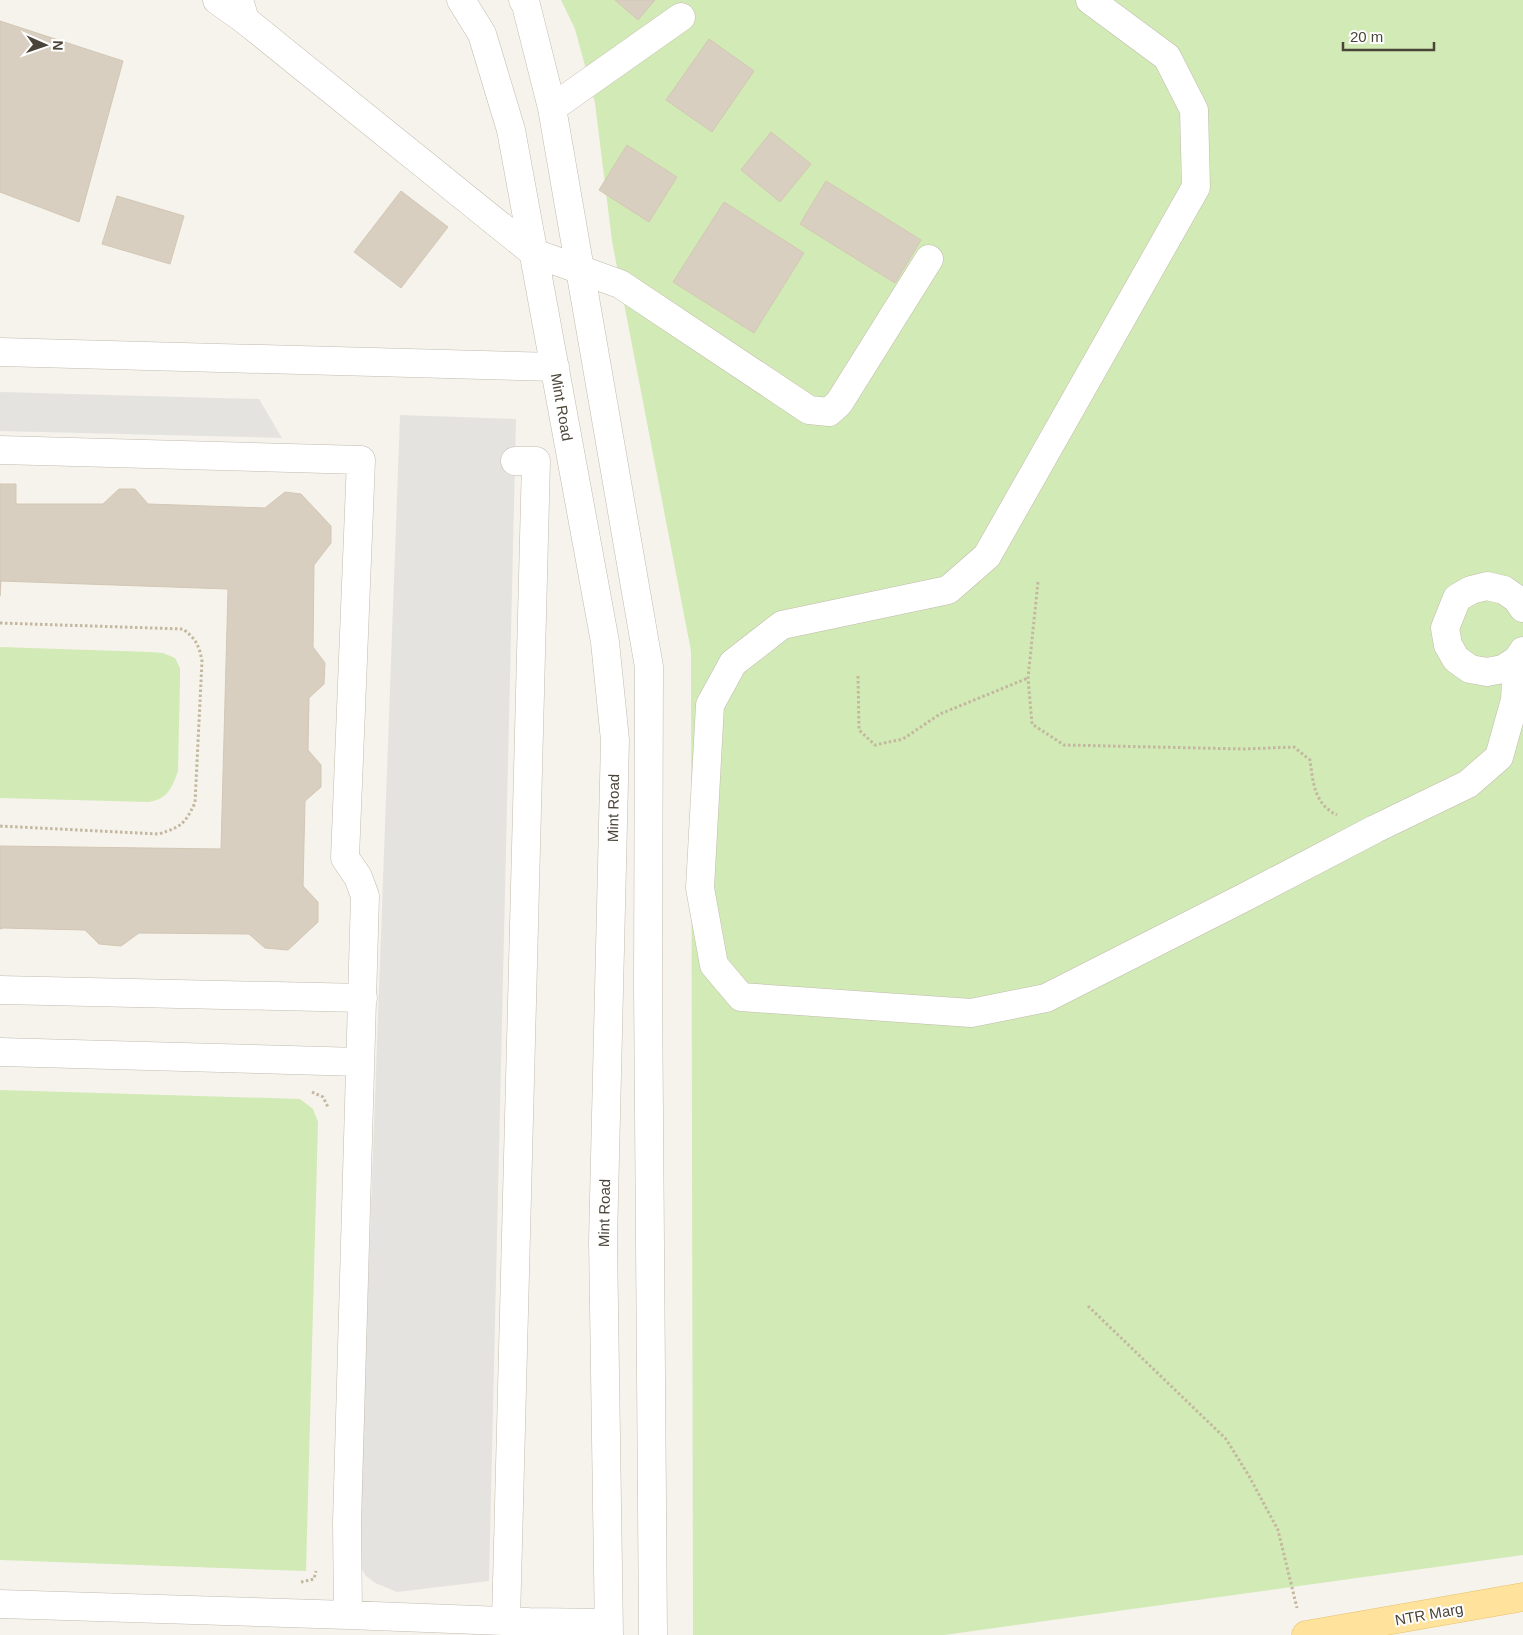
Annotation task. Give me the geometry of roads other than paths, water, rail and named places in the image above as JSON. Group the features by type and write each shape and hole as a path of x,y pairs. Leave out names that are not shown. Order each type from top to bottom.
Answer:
{"main road":[{"name":"NTR Marg","path":"1302,1625 1523,1597"}],"street":[{"path":"217,0 242,10 534,253 620,284 809,410 829,412 839,403 929,259"},
{"name":"Mint Road","path":"461,0 482,34 508,118 605,642 614,740 603,1241 608,1629"},
{"path":"523,0 526,5 552,108 649,667 650,926 648,985 653,1635"},
{"path":"1090,0 1167,57 1194,110 1196,187 987,556 948,590 782,625 733,663 710,705 700,888 714,965 741,996 971,1013 1046,998 1375,829 1468,784 1499,757 1515,700 1520,655"},
{"path":"552,108 681,17"},
{"path":"0,352 555,367"},
{"path":"0,450 361,460 345,858 358,878 365,896 347,1522 348,1616"},
{"path":"506,1621 512,995 521,648 536,461 515,461"},
{"path":"1520,655 1503,669 1486,672 1470,669 1456,659 1448,645 1445,628 1457,598 1471,590 1488,586 1504,590 1521,601"},
{"path":"0,990 363,998"},
{"path":"0,1052 360,1062"},
{"path":"0,1604 506,1621 608,1629"}]}
